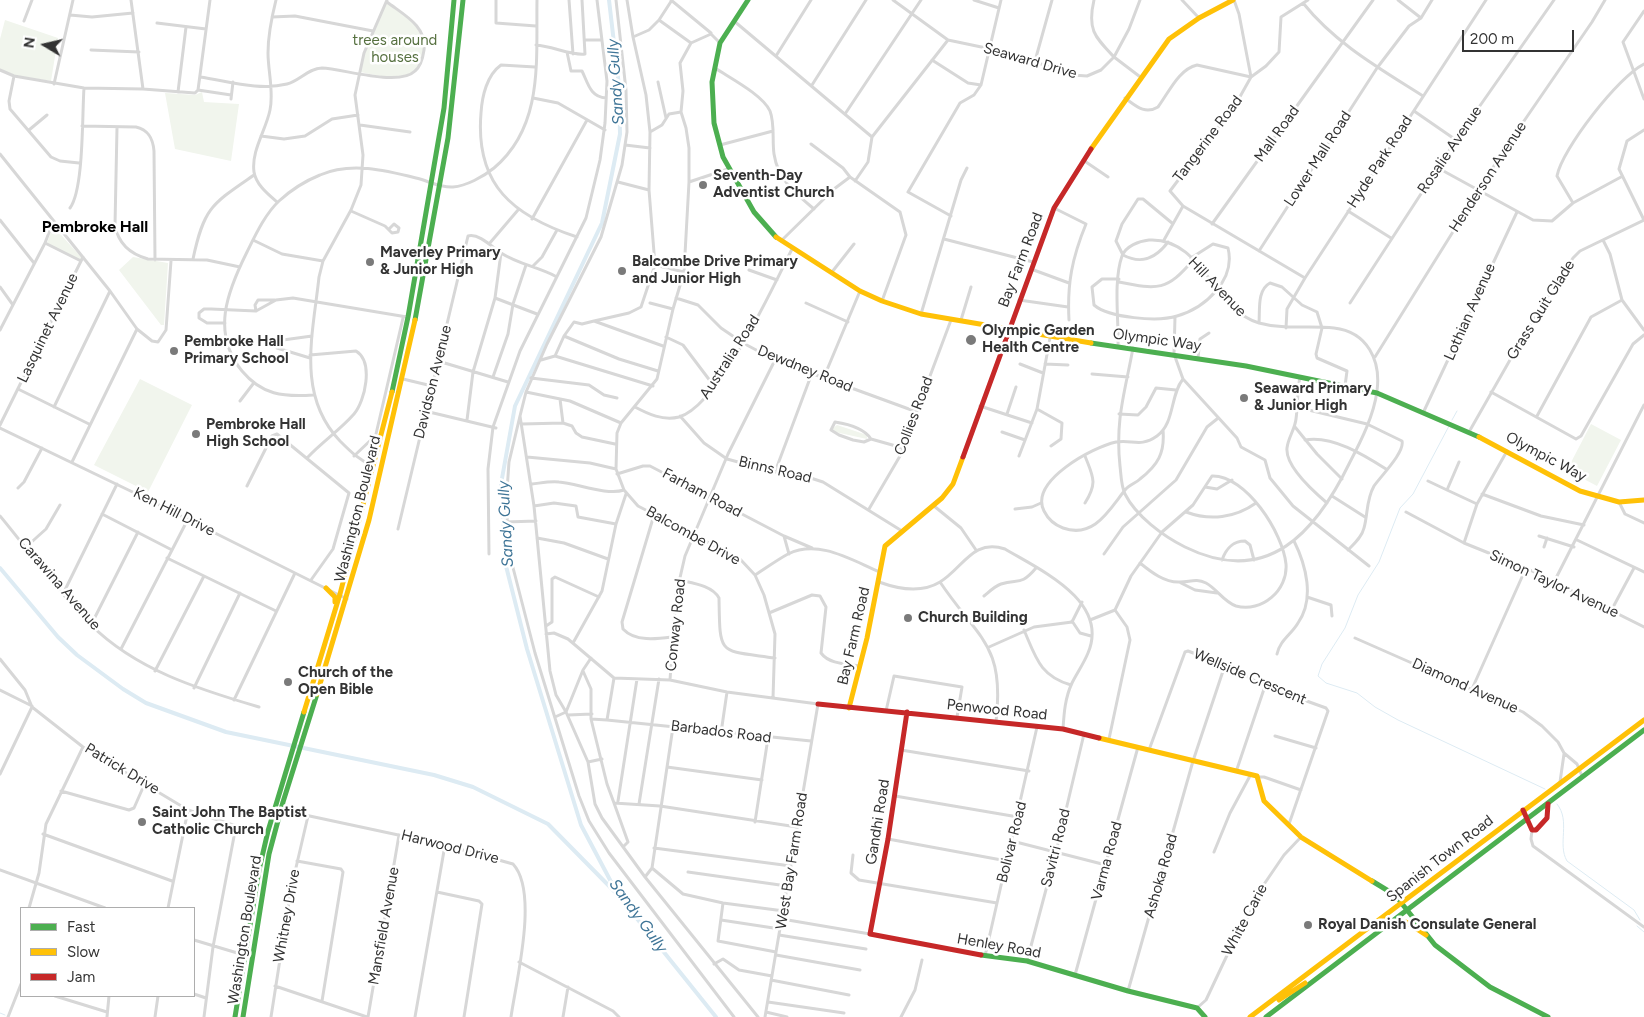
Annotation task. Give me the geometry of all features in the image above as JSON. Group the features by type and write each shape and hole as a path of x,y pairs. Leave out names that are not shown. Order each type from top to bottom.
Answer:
{"main road":[{"name":"Washington Boulevard","path":"235,1017 244,956 268,831 346,573 405,317 432,183 444,108 454,0"},
{"name":"Washington Boulevard","path":"243,1017 264,878 275,832 304,732 347,599 403,379 441,185 452,110 463,0"},
{"name":"Olympic Way","path":"748,0 720,43 711,96 714,123 728,169 754,212 781,241 860,291 882,301 921,314 951,320 962,320 1050,338 1198,358 1345,386 1377,394 1424,411 1508,450 1580,491 1618,502 1644,500"},
{"name":"Bay Farm Road","path":"849,708 886,546 934,506 949,492 953,484 1054,208 1124,98 1169,38 1199,18 1234,0"},
{"path":"333,616 336,600 326,588 339,585 346,573"},
{"name":"Penwood Road","path":"818,704 1063,729 1193,761 1236,769 1259,778"},
{"name":"Gandhi Road","path":"870,934 888,839 907,712"},
{"name":"Spanish Town Road","path":"1250,1017 1404,903 1523,810 1644,720"},
{"path":"1609,746 1613,748 1644,728"},
{"name":"Spanish Town Road","path":"1266,1017 1548,804 1644,728"},
{"path":"1259,778 1264,801 1301,837 1396,895 1404,903 1426,935"},
{"path":"1523,810 1532,830 1542,825 1547,818 1548,804"},
{"path":"1391,922 1406,922 1426,935 1490,987 1548,1017"},
{"name":"Henley Road","path":"870,934 985,956 1027,961 1128,991 1197,1008"},
{"path":"1275,999 1278,1000 1328,970"},
{"path":"1197,1008 1205,1017"}],"street":[{"path":"24,21 32,0"},
{"path":"54,84 72,0"},
{"path":"130,0 143,89"},
{"path":"198,90 210,0"},
{"path":"276,0 268,53 270,110 256,155 254,175 267,194 278,202"},
{"path":"496,0 496,22 536,26"},
{"path":"313,395 281,394 263,390 253,384 232,359 225,342 226,310 240,266 253,240 278,202 301,184 322,174 363,168 376,169 452,187 469,183 489,172 511,151 527,124 533,98 537,0"},
{"path":"569,0 573,54"},
{"path":"536,45 560,48 573,54 585,54 582,0"},
{"path":"489,554 488,469 494,428 508,382 537,314 555,276 577,237 590,205 605,130 607,80 597,0"},
{"path":"616,0 626,90 625,145 618,182 601,237 531,378 526,392 509,462 506,522 510,556 520,598 568,761 589,821 609,853 734,1017"},
{"path":"556,356 564,336 574,322 582,324 629,313 641,307 655,265 649,190 650,132 642,70 633,38 627,0"},
{"path":"633,38 649,30 659,20 672,0 698,21 720,43"},
{"path":"776,56 811,0"},
{"path":"812,85 866,0"},
{"name":"Seaward Drive","path":"893,0 948,40 1035,61 1072,75 1087,76 1101,70 1114,58"},
{"path":"845,114 921,0"},
{"path":"974,0 999,8"},
{"path":"951,216 908,191 960,103 974,95 981,85 1001,0"},
{"path":"1035,61 1052,0"},
{"path":"1094,0 1091,25 1095,37 1114,58 1139,76"},
{"path":"1114,58 1129,29 1140,0"},
{"path":"1182,0 1199,18"},
{"path":"1234,0 1239,14 1251,76"},
{"path":"1124,98 1143,110 1154,110 1182,73 1189,67 1197,65 1251,76 1266,66 1279,52 1282,17 1308,0"},
{"name":"Mall Road","path":"1212,224 1373,0"},
{"path":"1398,0 1421,18"},
{"name":"Lower Mall Road","path":"1259,251 1377,68 1409,26 1421,18 1432,0"},
{"name":"Hyde Park Road","path":"1286,328 1287,308 1305,278 1486,0"},
{"name":"Rosalie Avenue","path":"1350,303 1390,238 1554,0"},
{"name":"Henderson Avenue","path":"1375,356 1502,153 1592,22 1605,0"},
{"path":"200,77 269,87 291,83 318,68 359,73 396,78 416,71 422,60 425,42 422,33 414,22 387,1 373,30 359,73 356,95 363,168 361,185 351,210 323,261 316,302 310,356 313,395 333,434 354,456 371,465 376,435 405,317 316,302 293,298 258,300 255,305 256,311"},
{"path":"1302,3 1322,26 1343,44 1377,68 1423,96"},
{"path":"1644,11 1623,42 1644,99"},
{"path":"70,15 92,17 133,13"},
{"path":"272,17 296,16 373,30"},
{"path":"659,20 691,44 711,34"},
{"path":"734,21 872,137"},
{"path":"157,23 206,29"},
{"path":"178,92 186,27"},
{"path":"585,40 602,40"},
{"path":"855,181 868,162 872,137 948,40"},
{"name":"Balcombe Drive","path":"691,44 680,63 683,91 681,112 687,135 689,182 684,272 653,386 621,423 615,444 616,471 625,492 638,506 740,559 755,574 775,634 776,658 773,698"},
{"path":"91,50 139,52"},
{"path":"567,52 571,72 582,71 592,92 598,97 606,98"},
{"path":"932,60 968,83 981,85"},
{"path":"1573,203 1560,182 1558,170 1563,159 1605,99 1633,69 1644,64"},
{"path":"535,66 501,65 489,77 482,106 480,131 489,172 506,199 518,210 532,220 577,237"},
{"path":"715,67 761,99 770,111 774,154 780,174 786,184 814,209"},
{"path":"0,70 14,76 84,88 143,89 195,93 198,90 232,95"},
{"path":"14,76 9,106 54,160 79,163"},
{"name":"Tangerine Road","path":"1183,206 1170,191 1237,102 1251,76"},
{"path":"231,99 233,82"},
{"path":"658,82 666,119"},
{"path":"70,208 76,198 84,88"},
{"path":"533,98 558,103 605,130"},
{"path":"1414,111 1456,140"},
{"path":"650,132 662,125 669,114 681,112"},
{"path":"29,130 47,115"},
{"path":"261,136 284,139 305,136 332,118 358,115"},
{"path":"532,220 587,120"},
{"path":"360,125 410,132"},
{"path":"82,126 143,129 148,133 154,144 154,260"},
{"path":"117,128 116,231 121,241 132,253 154,260 193,259 240,266"},
{"path":"1644,130 1627,141 1619,169 1621,177 1644,220"},
{"path":"720,145 773,131"},
{"path":"811,144 843,168 855,181 900,212 906,235 882,301"},
{"path":"625,145 650,148"},
{"path":"0,154 82,259 110,291 137,329 144,336 158,342 166,330 171,261"},
{"path":"1083,160 1108,177"},
{"path":"921,314 967,168"},
{"path":"1438,168 1533,220 1552,221 1573,203 1621,177"},
{"path":"689,182 728,169"},
{"path":"193,259 199,229 208,211 224,196 254,175"},
{"path":"781,241 850,177"},
{"path":"618,182 649,190"},
{"path":"1172,223 1144,199 1138,199 1117,235 1118,248 1123,255 1136,259 1153,258 1166,241 1172,223 1183,206 1305,278"},
{"path":"1054,208 1086,224 1074,253 1069,283 1069,320"},
{"path":"351,210 390,228"},
{"path":"518,210 489,244 501,253 555,276"},
{"path":"1348,211 1390,238"},
{"name":"Lothian Avenue","path":"1424,411 1517,212"},
{"path":"0,220 34,263"},
{"name":"Grass Quit Glade","path":"1469,432 1535,316 1573,258 1580,251 1644,220"},
{"path":"0,330 45,243 53,222"},
{"path":"533,266 542,257 557,230"},
{"name":"Davidson Avenue","path":"398,529 468,235 489,244"},
{"path":"944,239 1033,262"},
{"path":"253,240 282,254 323,261"},
{"path":"1118,347 1119,281 1123,255 1130,246 1143,240 1166,241"},
{"path":"1603,240 1610,254 1622,300 1644,330"},
{"name":"Hill Avenue","path":"1166,241 1192,259 1228,303 1246,318 1259,323 1286,328 1332,328 1358,338 1375,356"},
{"path":"45,243 82,259"},
{"path":"831,273 854,244"},
{"path":"1213,244 1228,248 1228,267 1218,289 1205,302 1175,317 1118,315 1100,310 1094,304 1091,296 1092,287 1096,282 1102,280 1119,281 1139,286 1165,286 1174,282 1192,259 1213,244"},
{"name":"Australia Road","path":"680,416 701,403 743,343 792,249"},
{"path":"467,420 473,372 495,298 501,253"},
{"name":"Lasquinet Avenue","path":"0,427 82,259"},
{"path":"493,377 508,334 513,304 526,265"},
{"path":"655,265 684,272"},
{"path":"1031,269 1069,283"},
{"path":"749,270 776,280"},
{"path":"1259,323 1264,286 1270,283 1278,284 1293,298 1317,312 1322,328 1316,354 1317,358 1347,371 1345,386"},
{"path":"0,286 13,304"},
{"path":"962,320 971,287"},
{"path":"54,407 110,291"},
{"path":"824,377 860,291"},
{"path":"495,298 537,314"},
{"name":"Dewdney Road","path":"676,298 698,305 721,328 743,343 775,360 917,412"},
{"path":"225,323 203,322 198,316 204,309 256,311 276,300"},
{"path":"1019,300 1068,307"},
{"path":"1537,416 1591,317 1622,300"},
{"path":"650,303 673,309"},
{"path":"806,303 848,322"},
{"path":"1175,317 1174,354 1183,379 1237,438 1241,446 1265,460 1270,478 1293,506 1369,566"},
{"name":"Collies Road","path":"869,509 903,448 951,320"},
{"path":"594,321 664,346"},
{"path":"72,462 137,329"},
{"path":"1198,358 1200,339 1209,332"},
{"path":"1491,392 1537,416 1572,438 1579,438 1629,352 1644,335"},
{"path":"308,458 355,413 366,378 366,363 356,351 310,356 277,348 283,340 312,336"},
{"path":"564,336 619,359 658,371"},
{"path":"666,336 687,350 714,386"},
{"path":"1019,456 1037,409 1050,338"},
{"path":"1133,348 1119,414 1118,442 1124,493 1138,512 1162,532 1193,551 1222,560 1254,560 1267,557 1294,542 1315,522 1342,479 1367,424 1377,394 1378,373 1375,356"},
{"path":"540,360 556,356 653,386"},
{"name":"Conway Road","path":"670,680 672,637 679,580 694,534 727,458 775,360"},
{"path":"438,361 508,382"},
{"path":"1020,364 1043,373"},
{"path":"1045,364 1068,365"},
{"path":"775,472 812,374"},
{"path":"1092,374 1128,377"},
{"path":"1300,377 1295,427 1287,449 1288,456 1300,477 1327,503"},
{"path":"531,378 589,386 604,395 617,398"},
{"path":"403,379 432,386"},
{"path":"1163,430 1148,441 1132,444 1118,442 1085,456 1054,477 1044,491 1042,503 1046,515 1058,526 1076,531 1098,523 1160,456 1164,447 1163,430 1170,415 1176,390 1183,379"},
{"path":"240,400 253,384"},
{"path":"1007,414 1016,387"},
{"path":"1119,414 1138,415 1146,407 1156,388 1176,390"},
{"path":"18,389 89,424"},
{"path":"526,392 560,399 621,423"},
{"path":"560,399 563,422"},
{"path":"980,406 1032,423"},
{"path":"1554,582 1574,547 1644,406"},
{"path":"635,407 649,415 667,418 680,416"},
{"path":"1296,407 1367,424 1402,441 1404,446 1373,489 1364,528 1348,550"},
{"path":"1037,409 1062,423 1060,439 1051,446"},
{"path":"425,411 494,428"},
{"path":"520,416 532,484 546,634 556,695 567,713 588,762 595,804 602,818 645,877 758,1017"},
{"name":"Binns Road","path":"680,416 704,443 727,458 775,472 788,472 823,482 902,531"},
{"path":"1104,554 1123,527 1138,512 1154,502 1176,480 1207,427 1218,419"},
{"path":"522,424 563,422 572,426 576,433 582,437 615,444"},
{"path":"872,439 868,433 850,426 835,422 832,425 831,430 839,435 864,442 872,439 903,448"},
{"name":"Ken Hill Drive","path":"0,427 347,599"},
{"path":"1295,427 1342,479"},
{"path":"1002,432 1025,440"},
{"path":"246,486 272,436 278,434 347,490 349,495 333,549 311,580"},
{"path":"354,456 376,435"},
{"path":"1305,440 1328,442 1386,469"},
{"path":"18,488 24,482 42,448"},
{"path":"1464,543 1477,504 1508,450"},
{"path":"1085,456 1095,482 1093,490 1085,503"},
{"path":"527,457 590,463 616,471"},
{"path":"1447,490 1460,462"},
{"name":"Farham Road","path":"616,471 650,466 784,536 812,548 833,552 880,572"},
{"path":"1090,620 1115,610 1140,562 1173,520 1186,512 1212,476 1232,480 1246,490 1256,503 1266,517 1282,549 1286,564 1285,576 1278,590 1266,603 1248,607 1238,606 1199,580 1180,582"},
{"path":"1205,487 1217,489 1232,480"},
{"path":"532,484 556,481 581,488 587,486 625,492 599,597 573,643"},
{"path":"1428,481 1477,504"},
{"path":"63,594 117,484"},
{"path":"1482,494 1540,516 1584,525"},
{"path":"1332,496 1365,517"},
{"path":"1618,502 1626,514 1644,523"},
{"path":"534,506 554,503 576,506 578,517 616,524"},
{"path":"1015,509 1032,507 1042,503"},
{"path":"1186,512 1209,519 1237,513 1256,503"},
{"path":"26,547 46,529 60,505"},
{"path":"934,506 961,528 976,550"},
{"name":"Simon Taylor Avenue","path":"1406,512 1464,543 1526,568 1644,627"},
{"path":"102,514 172,550"},
{"path":"654,514 622,622 623,629 634,636 652,639 672,637"},
{"name":"Carawina Avenue","path":"0,516 63,594 91,625 121,649 156,671 194,688 259,707"},
{"path":"121,649 188,519"},
{"path":"506,522 536,521"},
{"path":"91,625 138,532"},
{"path":"784,536 789,554"},
{"path":"1539,536 1574,547"},
{"path":"537,538 564,542 608,559"},
{"path":"1544,547 1547,538"},
{"path":"1577,540 1644,572"},
{"path":"1222,560 1229,547 1235,543 1245,541 1250,545 1254,560"},
{"path":"1277,654 1280,643 1300,620 1306,597 1307,586 1302,557 1294,542"},
{"path":"879,582 891,586 913,588 940,582 976,550 987,546 1000,547 1036,568 1082,602 1090,620 1091,636 1088,652 1071,685 1064,710 1063,729"},
{"path":"755,574 789,554 812,548"},
{"path":"167,558 276,611"},
{"path":"1140,562 1159,576 1180,582 1195,590 1217,593"},
{"path":"984,596 1003,583 1016,583 1024,579 1036,568"},
{"path":"1472,689 1526,568"},
{"path":"1612,611 1634,568"},
{"path":"234,700 295,573"},
{"path":"156,671 204,576"},
{"path":"546,626 552,622 552,579 555,577 599,597"},
{"path":"679,580 712,590 719,598 720,639 724,648 732,652 776,658"},
{"path":"940,582 989,647 997,668 999,682 996,722"},
{"path":"194,688 240,594"},
{"path":"769,614 812,595 820,596 826,607 821,653 825,659 859,666"},
{"path":"1306,597 1331,605 1332,616"},
{"path":"1072,621 1082,602"},
{"path":"1108,739 1130,640 1127,627 1115,610"},
{"path":"989,647 1024,630 1046,624 1072,621"},
{"path":"1072,621 1080,633 1091,636"},
{"path":"1024,630 1044,672 1053,680 1071,685"},
{"path":"546,634 554,633 573,643 614,678 607,720"},
{"name":"Diamond Avenue","path":"1355,638 1523,712 1542,726 1558,742 1564,753 1579,769"},
{"name":"Wellside Crescent","path":"1149,750 1185,652 1190,650 1265,686 1328,709 1289,824"},
{"path":"556,717 567,713 583,670 591,658"},
{"name":"Patrick Drive","path":"0,659 25,690 32,707 83,747 188,810 236,826 275,832"},
{"name":"Ashoka Road","path":"1128,991 1193,761 1224,665"},
{"path":"583,670 591,689 592,717 607,784 616,802 627,835 628,842 623,847"},
{"path":"886,712 894,676 962,686 956,717"},
{"name":"Penwood Road","path":"614,678 670,680 727,692 818,704"},
{"path":"616,802 637,679"},
{"path":"638,804 659,679"},
{"path":"1236,769 1265,686"},
{"path":"0,690 32,707 0,774"},
{"path":"722,733 727,692"},
{"name":"West Bay Farm Road","path":"765,1017 818,704"},
{"name":"Barbados Road","path":"567,713 607,720 811,742"},
{"path":"645,877 652,868 673,727"},
{"name":"Bolivar Road","path":"985,956 1037,727"},
{"name":"Savitri Road","path":"1027,961 1056,852 1084,733"},
{"path":"1275,736 1316,748"},
{"path":"755,822 768,738"},
{"path":"29,907 36,884 43,834 61,791 83,747"},
{"name":"Varma Road","path":"1075,975 1138,747"},
{"path":"901,750 1028,771"},
{"path":"1560,782 1564,753"},
{"path":"588,762 602,759"},
{"path":"667,767 762,780"},
{"path":"1579,769 1582,777"},
{"path":"1214,852 1230,813 1251,774"},
{"path":"1259,778 1264,777 1301,790"},
{"path":"61,791 129,810 134,808 144,783"},
{"path":"895,796 1018,817"},
{"path":"616,802 660,806 797,827"},
{"path":"168,907 188,810"},
{"name":"Harwood Drive","path":"291,812 445,845 506,861 519,870 524,887 525,916 510,1017"},
{"name":"Whitney Drive","path":"271,1017 284,926 308,816"},
{"path":"204,1017 213,947 236,826"},
{"path":"1532,830 1531,839 1533,846 1644,927"},
{"path":"43,834 172,881"},
{"name":"Mansfield Avenue","path":"368,1017 399,834"},
{"name":"White Carie","path":"1197,1008 1206,1000 1238,932 1268,876 1301,837"},
{"path":"888,839 1007,861"},
{"path":"1012,842 1106,865"},
{"path":"415,1017 445,845"},
{"path":"654,848 791,866"},
{"path":"853,856 850,867 855,878 880,884 997,902"},
{"path":"297,861 341,869 343,872 322,1001"},
{"path":"652,868 683,894 722,903 784,911"},
{"path":"0,870 102,907"},
{"path":"688,872 787,886"},
{"path":"437,892 479,901 482,904 464,1017"},
{"path":"722,903 718,941 860,970"},
{"name":"Henley Road","path":"782,919 870,934"},
{"path":"721,920 780,929"},
{"path":"780,935 866,949"},
{"path":"195,940 244,956"},
{"path":"714,964 723,958 739,970 772,976"},
{"path":"901,1017 915,990 922,960"},
{"path":"519,962 613,1011 619,1017"},
{"path":"772,980 849,995"},
{"path":"276,986 368,1017"},
{"path":"8,1017 20,987"},
{"path":"563,1017 568,987"},
{"path":"195,994 206,998"},
{"path":"58,997 107,1012"},
{"path":"107,1017 109,997"},
{"path":"155,1017 158,997"},
{"path":"768,1002 844,1014"},
{"path":"612,1017 613,1011"},
{"path":"766,1012 787,1017"}],"green space":[{"name":"trees around houses","path":"387,2 406,14 415,23 422,36 424,53 422,61 414,73 406,76 389,77 360,72 364,53"},
{"path":"5,20 58,38 51,81 14,75 0,69 0,39"},
{"path":"202,92 204,102 239,104 231,161 175,149 165,93 195,95"},
{"path":"53,226 82,258 79,260 47,243"},
{"path":"133,257 168,263 164,325 161,325 119,270"},
{"path":"140,379 192,405 148,492 94,465"},
{"path":"1591,424 1621,440 1597,486 1567,470"},
{"path":"837,425 867,435 867,439 835,432 832,429"}],"waterway":[{"name":"Sandy Gully","path":"609,0 619,86 620,134 602,223 515,406 501,484 506,566 527,649 581,825 618,895 716,1017"},
{"path":"1452,420 1457,411"},
{"path":"1449,426 1413,494 1400,508 1379,562 1358,595 1345,628 1322,664 1318,676 1326,683 1357,693 1375,707 1398,720 1545,789"},
{"path":"0,568 58,637 77,655 123,689 146,703 226,732 434,775 473,787 548,824 615,892"},
{"path":"1557,804 1563,818 1563,847 1567,861 1634,910 1640,920"},
{"path":"1637,926 1644,932"},
{"path":"0,1013 5,1015"}],"traffic: fast":[{"path":"392,392 408,317 444,108 454,0"},
{"path":"415,320 448,138 463,0"},
{"path":"748,0 720,43 712,82 714,123 723,157 754,212 776,237"},
{"path":"1091,343 1246,366 1377,393 1479,437"},
{"path":"243,1017 269,854 283,802 317,694"},
{"path":"235,1017 259,870 268,831 304,712"},
{"path":"1266,1017 1644,730"},
{"path":"1372,881 1395,895 1435,945 1490,987 1548,1017"},
{"path":"981,955 1027,961 1128,991 1197,1008 1205,1017"}],"traffic: slow":[{"path":"1091,149 1169,39 1199,18 1233,0"},
{"path":"776,237 860,291 882,301 921,314 1091,343"},
{"path":"317,694 369,520 415,320"},
{"path":"304,712 340,594 392,392"},
{"path":"1479,437 1580,491 1619,502 1644,500"},
{"path":"849,708 867,638 885,546 942,498 953,484 963,457"},
{"path":"326,588 335,597 335,602"},
{"path":"1250,1017 1644,720"},
{"path":"1099,738 1257,776 1264,801 1301,837 1372,881"},
{"path":"1392,922 1406,922 1426,935"},
{"path":"1279,1000 1305,983"}],"traffic: jam":[{"path":"963,457 1054,208 1091,149"},
{"path":"818,704 1063,729 1099,738"},
{"path":"907,712 888,839 870,934 981,955"},
{"path":"1523,810 1532,830 1536,830 1547,818 1548,804"}],"place":[{"name":"Seventh-Day Adventist Church","path":"703,185"},
{"name":"Maverley Primary & Junior High","path":"370,262"},
{"name":"Balcombe Drive Primary and Junior High","path":"622,271"},
{"name":"Olympic Garden Health Centre","path":"971,340"},
{"name":"Pembroke Hall Primary School","path":"174,351"},
{"name":"Seaward Primary & Junior High","path":"1244,398"},
{"name":"Pembroke Hall High School","path":"196,434"},
{"name":"Church Building","path":"908,618"},
{"name":"Church of the Open Bible","path":"288,682"},
{"name":"Saint John The Baptist Catholic Church","path":"142,822"},
{"name":"Royal Danish Consulate General","path":"1308,925"}],"district":[{"name":"Pembroke Hall","path":"95,227"}]}
